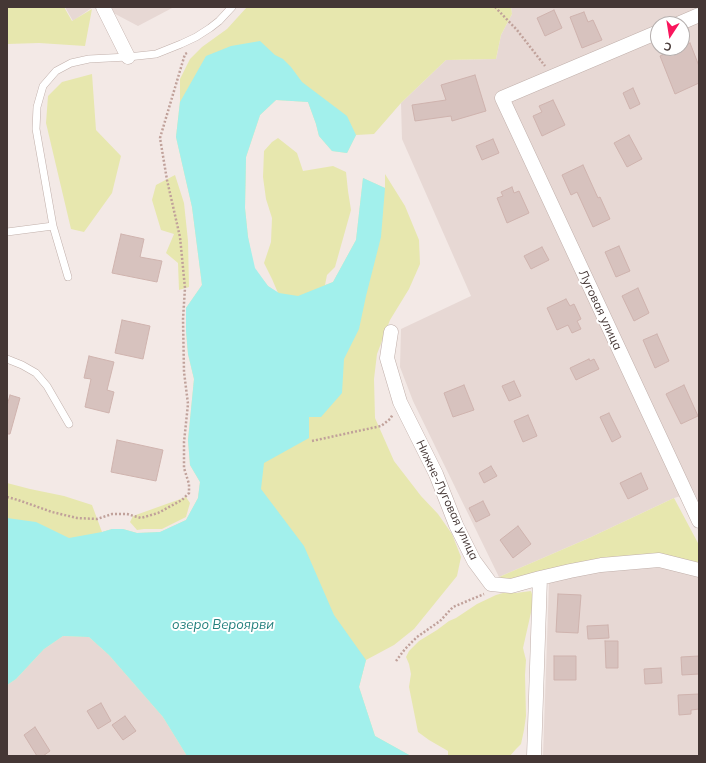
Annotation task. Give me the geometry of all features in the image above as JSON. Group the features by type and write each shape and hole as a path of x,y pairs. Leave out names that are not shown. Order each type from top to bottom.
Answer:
{"street":[{"path":"103,7 128,57"},
{"path":"553,76 650,35"},
{"name":"Луговая улица","path":"553,76 502,98 699,521"},
{"name":"Нижне-Луговая улица","path":"391,332 387,358 400,402 436,474 456,524 474,561 491,584 512,586 570,570 601,565 659,560 699,570"},
{"path":"534,756 540,578"}],"lane":[{"path":"68,276 52,226 36,129 37,106 43,86 56,72 71,63 89,59 156,54 196,37 219,21 232,7"},
{"path":"7,232 52,226"},
{"path":"7,359 36,373 47,386 69,424"}],"path":[{"path":"495,7 517,30 553,76"},
{"path":"7,496 52,512 77,518 97,519 112,514 127,514 141,518 158,513 182,500 189,493 189,484 184,468 184,442 188,404 184,372 182,319 185,288 180,237 167,180 160,138 185,54 191,50"},
{"path":"312,440 382,426"},
{"path":"396,660 417,637 440,621 453,607 485,593"}],"shaded area":[{"path":"65,7 93,7 73,21"},
{"path":"102,7 174,7 138,26"},
{"path":"511,7 699,7 699,503 694,492 674,498 589,538 499,577 413,401 400,367 401,329 471,296 402,139 401,103 446,60 496,59 501,35 512,14"},
{"path":"657,565 699,575 699,756 543,756 549,583 598,571"},
{"path":"63,636 89,637 109,655 163,717 187,756 7,756 7,685 16,679 44,649"}],"green space":[{"path":"7,7 64,7 72,21 92,9 85,46 39,43 7,44"},
{"name":"озеро Вероярви","path":"247,7 511,7 512,14 501,35 496,59 446,60 401,103 374,134 356,135 347,153 332,151 319,136 308,102 276,100 260,115 246,157 245,208 248,237 254,268 268,286 278,293 264,263 271,242 272,218 266,199 263,177 264,151 278,138 297,153 303,171 333,166 346,172 351,210 335,267 327,275 325,285 333,282 356,240 363,178 385,188 385,174 405,206 419,240 420,264 409,289 390,320 377,354 374,379 375,418 394,461 421,496 438,514 452,534 461,557 457,576 414,629 394,645 366,660 359,687 375,736 411,756 187,756 163,717 109,655 89,637 63,636 44,649 16,679 7,685 7,483 64,496 92,505 102,532 112,529 123,529 137,533 160,532 186,520 198,498 200,482 190,465 188,440 194,379 188,354 186,308 202,285 192,207 176,137 180,101 180,79 190,59 202,47 227,29"},
{"path":"92,74 96,130 121,156 112,193 84,232 71,229 46,123 48,96 62,82"},
{"path":"175,175 184,203 188,241 189,287 179,290 178,263 166,253 174,234 161,230 152,200 156,185"},
{"path":"186,497 190,503 186,517 162,529 137,530 130,522 133,516"},
{"path":"674,498 699,545 699,564 658,554 511,581 499,577 589,538"},
{"path":"531,591 532,608 523,648 526,660 526,716 521,744 510,756 448,756 448,751 418,732 409,687 411,674 406,657 409,651 419,641 477,604 503,593"}],"water":[{"name":"озеро Вероярви","path":"260,41 275,55 283,59 302,82 347,116 356,135 347,153 332,151 319,136 308,102 276,100 260,115 246,157 245,208 248,237 255,268 268,286 279,293 298,296 333,282 356,240 363,178 385,188 381,237 359,329 344,359 342,393 321,417 309,417 309,438 264,463 261,489 304,546 334,615 366,660 359,687 375,736 411,756 187,756 163,717 109,655 89,637 63,636 44,649 16,679 7,685 7,518 36,522 69,538 112,529 123,529 137,533 160,532 186,520 198,498 200,482 190,465 188,440 194,379 188,354 186,308 202,285 192,207 176,137 180,102 206,56 231,46"}],"building":[{"path":"554,10 562,28 545,36 537,18"},
{"path":"584,12 588,22 593,20 602,40 582,48 570,17"},
{"path":"690,43 699,66 699,83 675,94 660,56 690,56"},
{"path":"475,75 486,111 452,121 451,116 415,121 412,105 446,100 441,85"},
{"path":"633,88 640,104 630,109 623,93"},
{"path":"553,100 565,125 542,136 533,116 542,112 539,106"},
{"path":"629,135 642,159 627,167 614,143"},
{"path":"493,139 499,153 482,160 476,146"},
{"path":"583,165 598,198 600,197 610,219 593,227 577,192 571,195 562,175"},
{"path":"512,187 514,193 519,191 529,213 507,223 497,198 503,196 501,192"},
{"path":"121,234 144,239 140,257 162,261 157,282 112,273"},
{"path":"619,246 630,271 616,277 605,252"},
{"path":"542,247 549,260 531,269 524,256"},
{"path":"638,288 649,313 634,321 622,296"},
{"path":"566,299 570,306 574,304 581,319 577,321 581,329 572,333 568,325 557,330 547,308"},
{"path":"122,320 150,326 143,359 115,353"},
{"path":"657,334 669,361 655,368 643,340"},
{"path":"89,356 114,362 107,390 114,392 109,413 85,407 91,379 84,378"},
{"path":"589,359 590,361 594,359 599,369 576,380 570,368"},
{"path":"514,381 521,396 509,401 502,386"},
{"path":"464,385 474,410 453,417 444,393"},
{"path":"684,385 698,416 681,424 666,394"},
{"path":"10,395 20,398 10,434 7,434 7,406"},
{"path":"609,413 621,437 612,442 600,417"},
{"path":"528,415 537,436 523,442 514,421"},
{"path":"117,440 163,450 156,481 111,472"},
{"path":"491,466 497,476 484,483 479,473"},
{"path":"641,473 648,489 628,499 620,483"},
{"path":"483,501 490,515 476,522 469,508"},
{"path":"518,526 531,544 513,558 500,540"},
{"path":"558,594 581,595 578,633 556,632"},
{"path":"608,625 609,638 588,639 587,626"},
{"path":"605,641 618,641 618,668 606,668"},
{"path":"554,656 576,656 576,680 554,680"},
{"path":"699,656 699,674 682,675 681,657"},
{"path":"661,668 662,683 645,684 644,669"},
{"path":"699,694 699,709 691,710 691,714 679,715 678,695"},
{"path":"101,703 111,721 98,729 87,711"},
{"path":"125,716 136,731 123,740 112,725"},
{"path":"35,727 50,751 43,756 37,756 24,735"}]}
